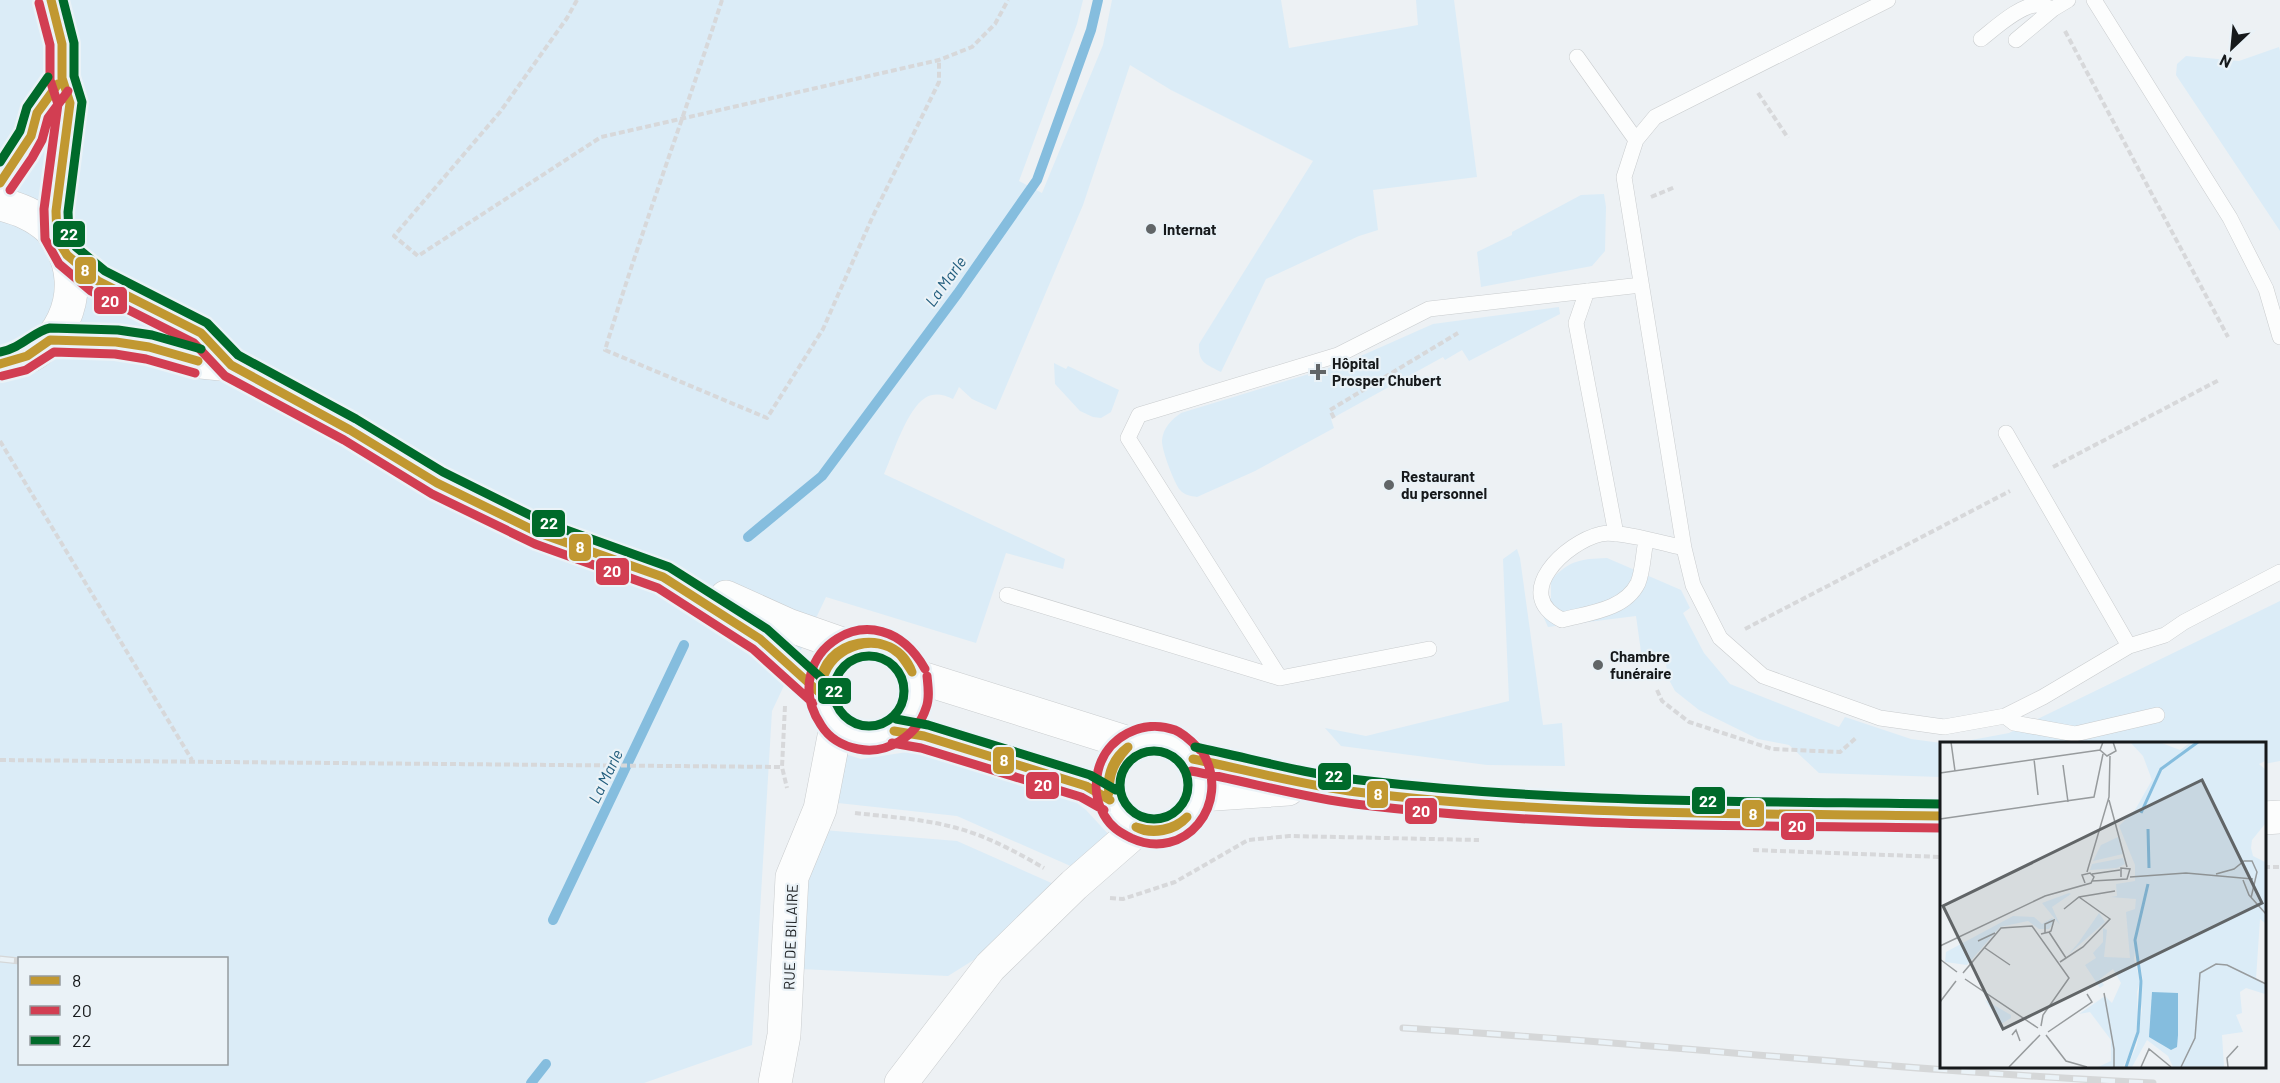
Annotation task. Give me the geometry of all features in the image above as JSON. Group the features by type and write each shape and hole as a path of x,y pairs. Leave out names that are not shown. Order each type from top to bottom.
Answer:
{"street":[{"path":"0,364 21,359 37,351 50,340 63,322 71,300 72,277 62,247 57,194 70,103 62,78 62,44 51,0"},
{"path":"0,183 31,136 37,113 62,78"},
{"path":"0,204 22,209 50,229 62,247 98,281 201,333 231,364 350,430 437,483 529,528 663,577 760,639 820,694"},
{"path":"50,340 116,342 149,347 201,362 231,364"},
{"path":"663,577 676,574 788,625 848,646"},
{"path":"861,642 875,642 889,646 900,653 915,676 917,692 914,707 906,721 883,737 858,737 846,733 836,726 826,711 820,694 827,666 836,654 848,646 861,642"},
{"path":"915,676 1132,744"},
{"name":"RUE DE BILAIRE","path":"775,1083 784,1035 792,877 820,809 836,726"},
{"path":"894,731 924,736 1086,786 1110,800"},
{"path":"1151,738 1161,739 1173,742 1185,749 1193,759 1201,776 1200,795 1194,810 1184,822 1170,830 1154,832 1138,829 1116,812 1110,800 1107,784 1111,768 1119,754 1132,744 1151,738"},
{"path":"1193,759 1317,787 1520,806 1940,816"},
{"path":"1200,795 1317,787"},
{"path":"2265,818 2280,817"},
{"path":"901,1083 990,967 1074,885 1138,829"}],"lane":[{"path":"1888,0 1655,117 1636,140 1624,177 1684,548 1693,585 1720,638 1763,676 1880,718 1944,727 2005,716 2043,697 2129,646 2165,635 2184,622 2280,572"},
{"path":"2016,40 2053,9 2068,0"},
{"path":"2094,0 2230,218 2266,289 2280,337"},
{"path":"1981,39 2008,18 2029,7 2037,4 2053,9"},
{"path":"1577,57 1636,140"},
{"path":"1280,678 1128,438 1139,416 1338,355 1429,309 1641,285"},
{"path":"1587,291 1576,323 1616,534"},
{"path":"2006,433 2129,646"},
{"path":"1646,541 1638,582 1629,596 1614,606 1562,620 1550,614 1542,601 1540,588 1546,573 1571,549 1601,534 1616,534 1684,548"},
{"path":"1007,595 1280,678 1429,649"},
{"path":"2005,716 2014,723 2075,734 2157,715"}],"path":[{"path":"577,0 567,18 500,112 394,236 418,256 601,137 939,60 972,48 995,24 1008,0"},
{"path":"722,0 683,118 639,239 605,350 767,418 824,329 872,218 939,82 939,60"},
{"path":"2053,9 2228,337"},
{"path":"1758,93 1788,138"},
{"path":"1334,418 1330,410 1431,348"},
{"path":"1741,631 1978,509 2219,380"},
{"path":"0,441 192,761"},
{"path":"1657,690 1662,701 1689,722 1772,749 1840,752 1880,718"},
{"path":"786,700 782,767 789,796 820,809 925,821 962,830 1023,856 1074,885 1104,898 1123,899 1175,882 1248,840 1289,836 1490,840"},
{"path":"0,760 782,767"},
{"path":"1751,850 1940,857"}],"shaded area":[{"path":"0,0 1083,0 1077,24 1019,181 1042,193 1103,45 1112,0 1281,0 1289,48 1418,25 1416,0 1454,0 1477,177 1373,190 1378,230 1359,236 1266,279 1221,372 1207,365 1202,359 1199,344 1313,161 1171,90 1130,65 1083,205 996,410 972,399 959,387 953,399 943,395 925,398 906,422 884,474 1065,559 1063,569 1006,553 976,643 826,597 772,711 752,1045 644,1083 0,1083"},
{"path":"2279,47 2280,231 2176,75 2177,64 2186,56 2239,61"},
{"path":"1604,194 1605,251 1592,266 1481,287 1477,252 1512,235 1512,232 1581,195"},
{"path":"1559,307 1560,314 1469,361 1462,350 1445,360 1443,357 1331,419 1334,428 1255,471 1197,497 1182,492 1177,486 1162,440 1168,424 1181,413 1345,363 1433,324"},
{"path":"1054,363 1066,369 1068,366 1119,390 1111,412 1101,418 1080,411 1055,384"},
{"path":"1517,549 1543,725 1562,723 1565,766 1487,765 1341,746 1325,728 1366,736 1509,701 1503,559"},
{"path":"1607,558 1681,590 1690,608 1683,613 1704,653 1730,684 1839,727 1845,717 1911,739 1940,743 1940,777 1819,773 1789,745 1758,739 1699,710 1675,691 1668,678 1665,656 1642,659 1636,616 1548,627 1536,600 1551,598 1551,580 1564,568 1590,559"},
{"path":"2280,601 2280,761 2265,764 2265,742 1961,742 2009,733"},
{"path":"914,751 939,754 1063,792 1086,810 1111,837 1075,868 957,816 838,803 842,753 861,759"},
{"path":"823,830 957,841 1056,885 980,956 948,976 800,969 806,866"}],"waterway":[{"name":"La Marle","path":"748,537 822,476 958,293 1037,180 1091,30 1098,0"},
{"name":"La Marle","path":"553,920 684,645"},
{"name":"La Marle","path":"531,1083 546,1064"}],"railway":[{"path":"0,959 18,961"},
{"path":"1403,1028 2059,1078 2153,1083"}],"transit line":[{"name":"8","path":"51,0 62,44 62,78 70,103 56,211 57,239 67,255 98,281 201,333 231,365 350,430 437,483 539,533 663,577 760,639 821,694"},
{"name":"22","path":"63,0 74,43 74,76 82,102 68,212 69,235 76,247 105,271 207,323 238,355 356,419 443,472 544,522 669,567 767,629 829,685"},
{"name":"20","path":"39,3 50,45 50,80 58,104 44,209 45,239 59,264 91,291 194,343 225,376 344,440 432,494 535,544 658,588 753,649 813,703"},
{"name":"22","path":"0,162 20,131 27,107 48,77"},
{"name":"8","path":"0,183 31,136 37,113 58,84"},
{"name":"20","path":"10,190 42,140 48,118 68,91"},
{"name":"22","path":"0,352 15,347 50,328 118,330 152,335 201,349"},
{"name":"8","path":"0,364 27,356 50,340 116,342 149,347 198,361"},
{"name":"20","path":"2,376 26,370 54,352 115,354 146,359 195,373"},
{"name":"20","path":"925,669 905,644 882,632 859,630 837,638 821,654 811,675 810,699 821,725 832,738 858,749 880,749 900,741 916,727 922,718 928,700 927,676"},
{"name":"8","path":"821,687 823,671 831,658 844,648 859,643 875,643 890,647 903,657 912,672"},
{"name":"8","path":"821,687 825,673 838,656 857,645 868,643 889,647 904,659 912,672"},
{"name":"22","path":"869,656 882,659 894,666 901,678 904,691 901,704 894,716 882,723 869,726 856,723 844,716 837,704 834,691 837,678 844,666 856,659 869,656"},
{"name":"22","path":"896,719 928,725 1090,775 1116,790"},
{"name":"20","path":"1200,750 1182,734 1163,727 1139,729 1117,740 1102,759 1097,777 1098,799 1107,819 1127,836 1151,844 1169,842 1185,836 1198,824 1207,809 1212,791 1210,772 1203,753"},
{"name":"8","path":"894,731 924,736 1086,786 1110,800"},
{"name":"20","path":"892,743 921,748 1081,797 1104,810"},
{"name":"8","path":"1109,793 1112,767 1118,756 1128,747"},
{"name":"8","path":"1109,793 1114,768 1128,747"},
{"name":"22","path":"1195,747 1318,774 1432,788 1650,800 1940,804"},
{"name":"22","path":"1154,751 1167,754 1178,761 1185,772 1188,785 1185,798 1178,809 1167,816 1154,819 1141,816 1130,809 1123,798 1120,785 1123,772 1130,761 1141,754 1154,751"},
{"name":"8","path":"1193,759 1336,789 1430,800 1649,812 1940,816"},
{"name":"20","path":"1191,771 1334,801 1428,812 1648,824 1940,828"},
{"name":"8","path":"1136,827 1150,830 1163,829 1176,825 1187,817"},
{"name":"8","path":"1136,827 1142,830 1163,831 1176,826 1187,817"}],"place":[{"name":"Internat","path":"1151,229"},
{"name":"Hôpital Prosper Chubert","path":"1318,372"},
{"name":"Restaurant du personnel","path":"1389,485"},
{"name":"Chambre funéraire","path":"1598,665"}]}
